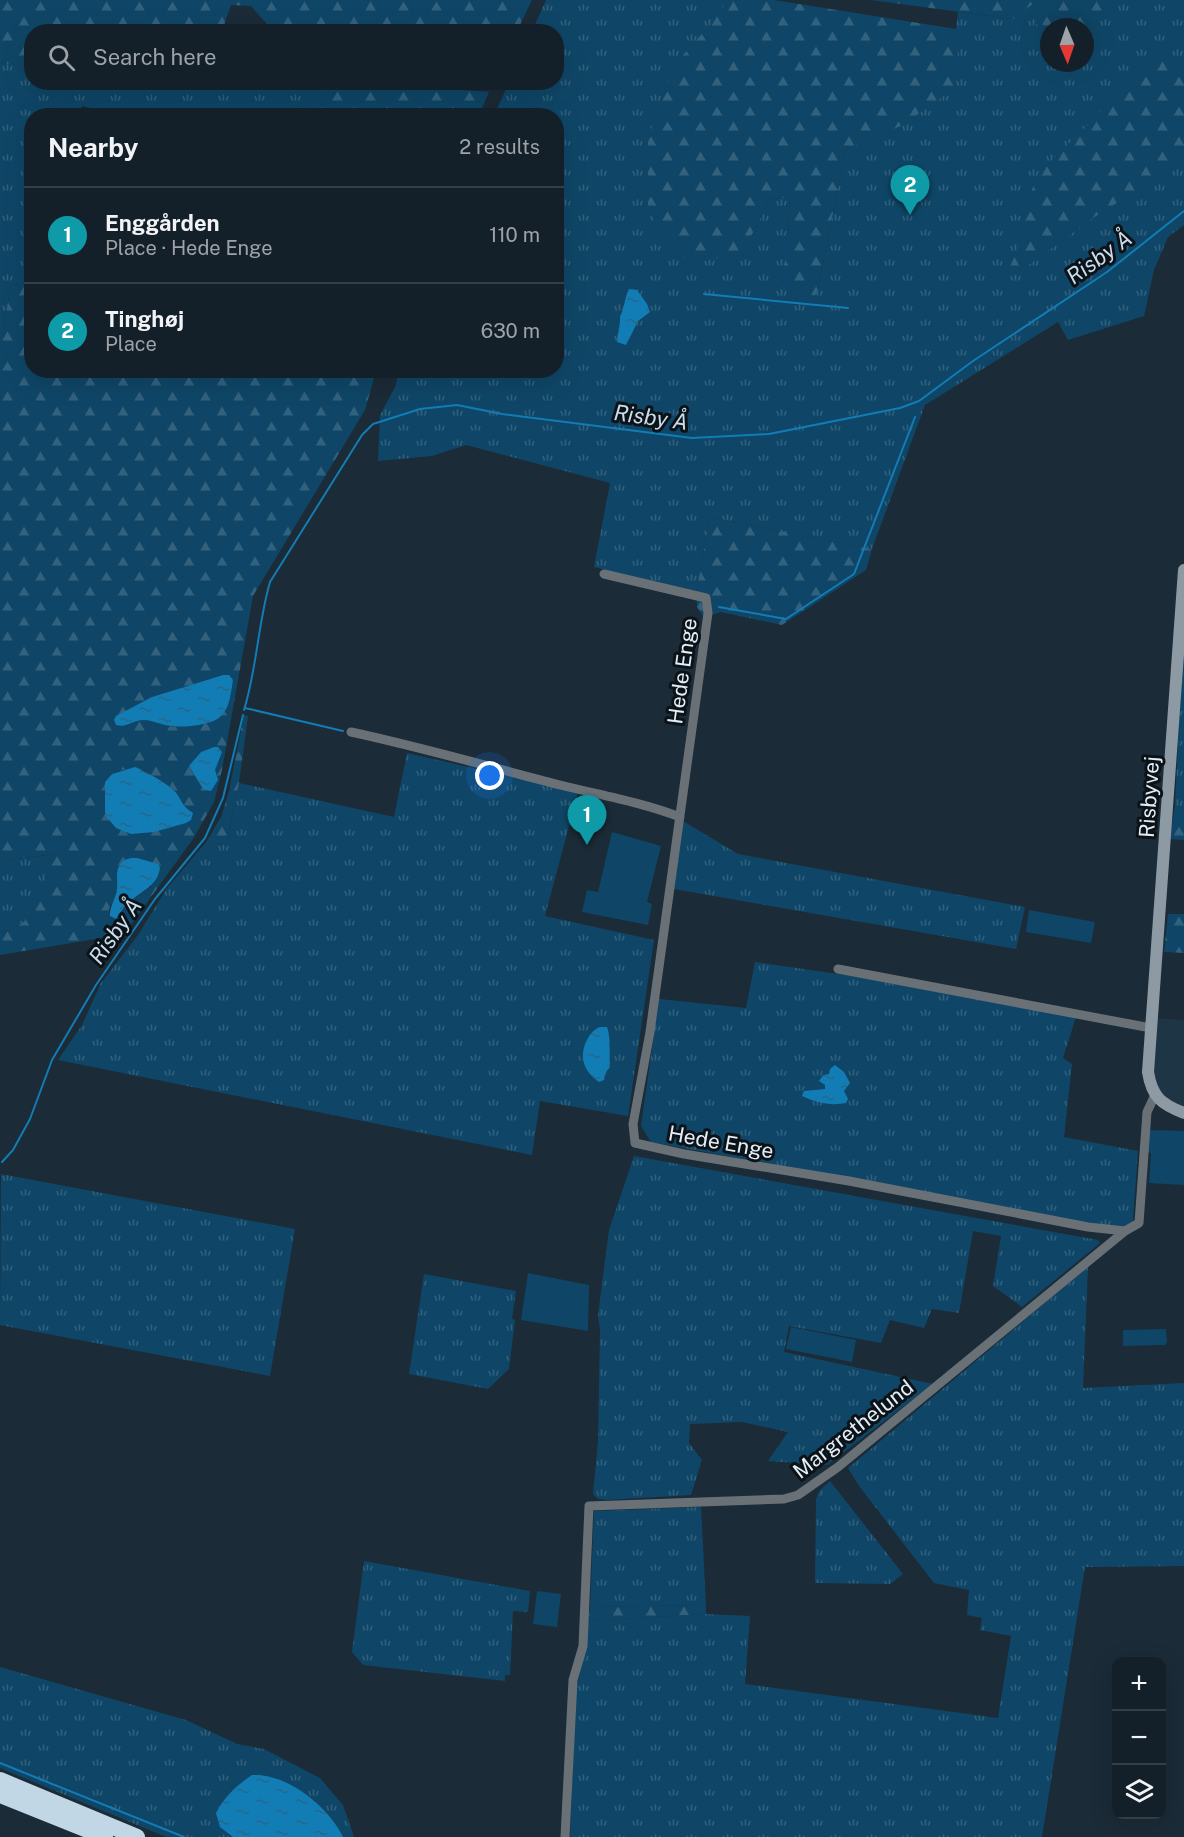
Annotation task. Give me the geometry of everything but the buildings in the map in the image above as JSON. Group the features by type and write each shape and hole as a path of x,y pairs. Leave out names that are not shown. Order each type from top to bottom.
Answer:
{"highway":[{"path":"0,1780 137,1837"},
{"path":"0,1795 105,1837"}],"street":[{"name":"Risbyvej","path":"1155,1095 1150,1086 1148,1072 1184,570"},
{"name":"Hede Enge","path":"604,574 706,598 708,613 650,1032 633,1124 635,1143 684,1154 849,1181 1088,1227 1125,1231"},
{"path":"351,732 416,746 654,807 680,818"},
{"path":"838,969 1151,1028"},
{"path":"1155,1095 1170,1107 1184,1113"},
{"name":"Margrethelund","path":"565,1837 573,1680 583,1646 589,1506 784,1499 798,1495 838,1467 1125,1231 1138,1223 1147,1112 1155,1095"}],"shaded area":[{"path":"1158,1018 1184,1020 1184,1106 1173,1102 1157,1091 1153,1076"}],"green space":[{"path":"0,0 532,0 520,24 267,24 251,6 231,5 224,24 24,24 24,68 0,62"},
{"path":"546,0 744,0 756,228 768,200 790,197 788,236 817,294 846,148 872,140 959,35 956,29 958,12 1013,19 1038,0 1184,0 1184,225 1168,237 1154,270 1144,316 1068,340 1058,322 925,405 872,549 710,517 696,593 594,567 610,483 466,445 432,456 378,461 380,415 396,385 397,378 564,378 564,108 497,108 506,90 564,90 564,24 535,24"},
{"path":"728,0 774,0 956,29 959,35 955,88 904,124 872,140 846,148 817,294 792,299 783,287 790,197 768,200 756,228 740,252 698,263 677,255 648,211 648,138 676,63 711,24"},
{"path":"871,0 1038,0 1013,19"},
{"path":"1052,0 1120,0 1120,4 1109,13 1094,21 1094,18 1040,18 1040,25 1035,24 1038,12"},
{"path":"1161,61 1180,69 1184,78 1184,156 1176,166 1096,216 1012,277 1008,271 1019,247 1025,208 1038,174 1148,65"},
{"path":"0,62 24,68 24,90 326,90 321,108 299,106 298,108 91,108 82,106 81,108 24,108 24,284 11,285 0,349"},
{"path":"326,90 489,92 482,108 321,108"},
{"path":"24,284 24,378 374,378 365,410 253,596 222,770 214,802 193,839 122,937 101,938 0,955 0,932 12,929 30,918 55,854 0,861 0,349 11,285","holes":["223,675 174,727 142,719 152,697","218,747 221,752 215,770 203,789 190,766 201,752","123,770 144,770 170,787 185,808 105,815 105,782 112,774","120,865 152,886 130,901 116,919 110,916 109,909 118,887 117,872"]},
{"path":"710,517 872,549 866,570 782,625 721,612 704,617 697,607 696,593"},
{"path":"1183,633 1184,806 1175,806"},
{"path":"244,715 248,716 239,783 226,845 207,841 221,817 229,791"},
{"path":"407,753 578,792 545,916 654,940 628,1116 540,1101 532,1155 58,1060 82,1025 101,983 138,935 167,888 207,841 226,845 239,783 394,817"},
{"path":"1175,806 1184,806 1184,840 1170,839"},
{"path":"683,821 738,854 1025,907 1016,949 674,889"},
{"path":"612,832 661,846 647,902 652,904 648,925 582,912 587,890 598,892"},
{"path":"56,854 30,918 12,929 0,932 0,861"},
{"path":"1029,910 1095,922 1091,943 1026,932"},
{"path":"1168,914 1184,914 1184,953 1164,952"},
{"path":"755,962 845,975 1076,1017 1063,1058 1072,1064 1064,1137 1138,1151 1133,1221 1127,1226 1115,1228 651,1142 641,1126 659,999 746,1008"},
{"path":"1148,1130 1184,1131 1184,1185 1149,1183 1151,1153 1146,1152"},
{"path":"634,1156 1098,1240 1100,1243 1022,1307 993,1286 1001,1236 973,1231 959,1313 932,1309 924,1328 890,1320 881,1343 789,1326 784,1352 933,1384 827,1465 768,1461 788,1432 742,1422 690,1424 689,1443 702,1460 691,1495 598,1499 593,1494 598,1442 600,1330 598,1315 609,1230"},
{"path":"1,1174 295,1229 270,1376 0,1325"},
{"path":"1088,1267 1083,1388 1184,1383 1184,1566 1085,1567 1042,1837 570,1837 576,1689 583,1661 588,1621 706,1614 750,1616 745,1684 998,1718 1011,1636 980,1630 982,1618 967,1615 969,1590 934,1583 859,1486 848,1468"},
{"path":"528,1273 589,1285 588,1331 521,1320"},
{"path":"424,1274 516,1291 509,1369 488,1389 409,1374"},
{"path":"791,1327 856,1340 852,1362 786,1349"},
{"path":"1166,1329 1167,1342 1165,1345 1123,1346 1123,1330"},
{"path":"830,1481 903,1574 890,1584 815,1583 816,1499 820,1490"},
{"path":"701,1507 706,1605 590,1607 594,1511"},
{"path":"364,1561 530,1591 528,1612 513,1611 510,1675 505,1675 505,1681 363,1665 352,1652"},
{"path":"537,1591 561,1594 557,1627 533,1624"},
{"path":"706,1605 706,1614 588,1621 590,1607"},
{"path":"0,1667 186,1720 237,1744 264,1749 320,1778 343,1805 354,1837 166,1837 0,1768"}],"water":[{"path":"629,289 637,290 650,312 638,321 626,345 617,342 617,339 620,316"},
{"path":"229,675 233,680 226,709 217,719 205,724 183,727 143,720 116,725 114,720 116,716 152,697"},
{"path":"218,747 222,752 215,770 218,780 211,791 203,789 189,766 201,752"},
{"path":"135,767 174,790 185,807 193,813 191,820 154,832 131,834 116,828 105,815 105,782 112,774"},
{"path":"130,858 158,864 159,874 152,884 122,910 116,919 110,916 110,912 116,893 118,867"},
{"path":"600,1027 607,1027 608,1031 610,1067 605,1073 604,1080 599,1082 586,1069 583,1053 589,1037"},
{"path":"835,1065 844,1072 850,1083 844,1091 848,1099 846,1103 824,1103 802,1096 804,1091 825,1089 825,1085 819,1081 823,1075 829,1074 830,1069"},
{"path":"252,1775 279,1780 305,1794 328,1814 343,1837 233,1837 220,1827 216,1813 231,1792"}],"waterway":[{"name":"Risby Å","path":"244,710 270,582 362,435 373,424 420,409 457,405 502,414 692,438 769,434 900,408 919,401 973,361 1107,272 1184,211"},
{"path":"704,294 848,308"},
{"path":"719,607 786,619 854,574 915,417"},
{"path":"245,708 343,731"},
{"name":"Risby Å","path":"2,1162 13,1150 30,1119 52,1060 96,985 155,899 205,838 223,798 243,715"},
{"path":"0,1763 184,1837"}],"place":[{"name":"Tinghøj","path":"910,215"},
{"name":"Enggården","path":"587,845"}]}
